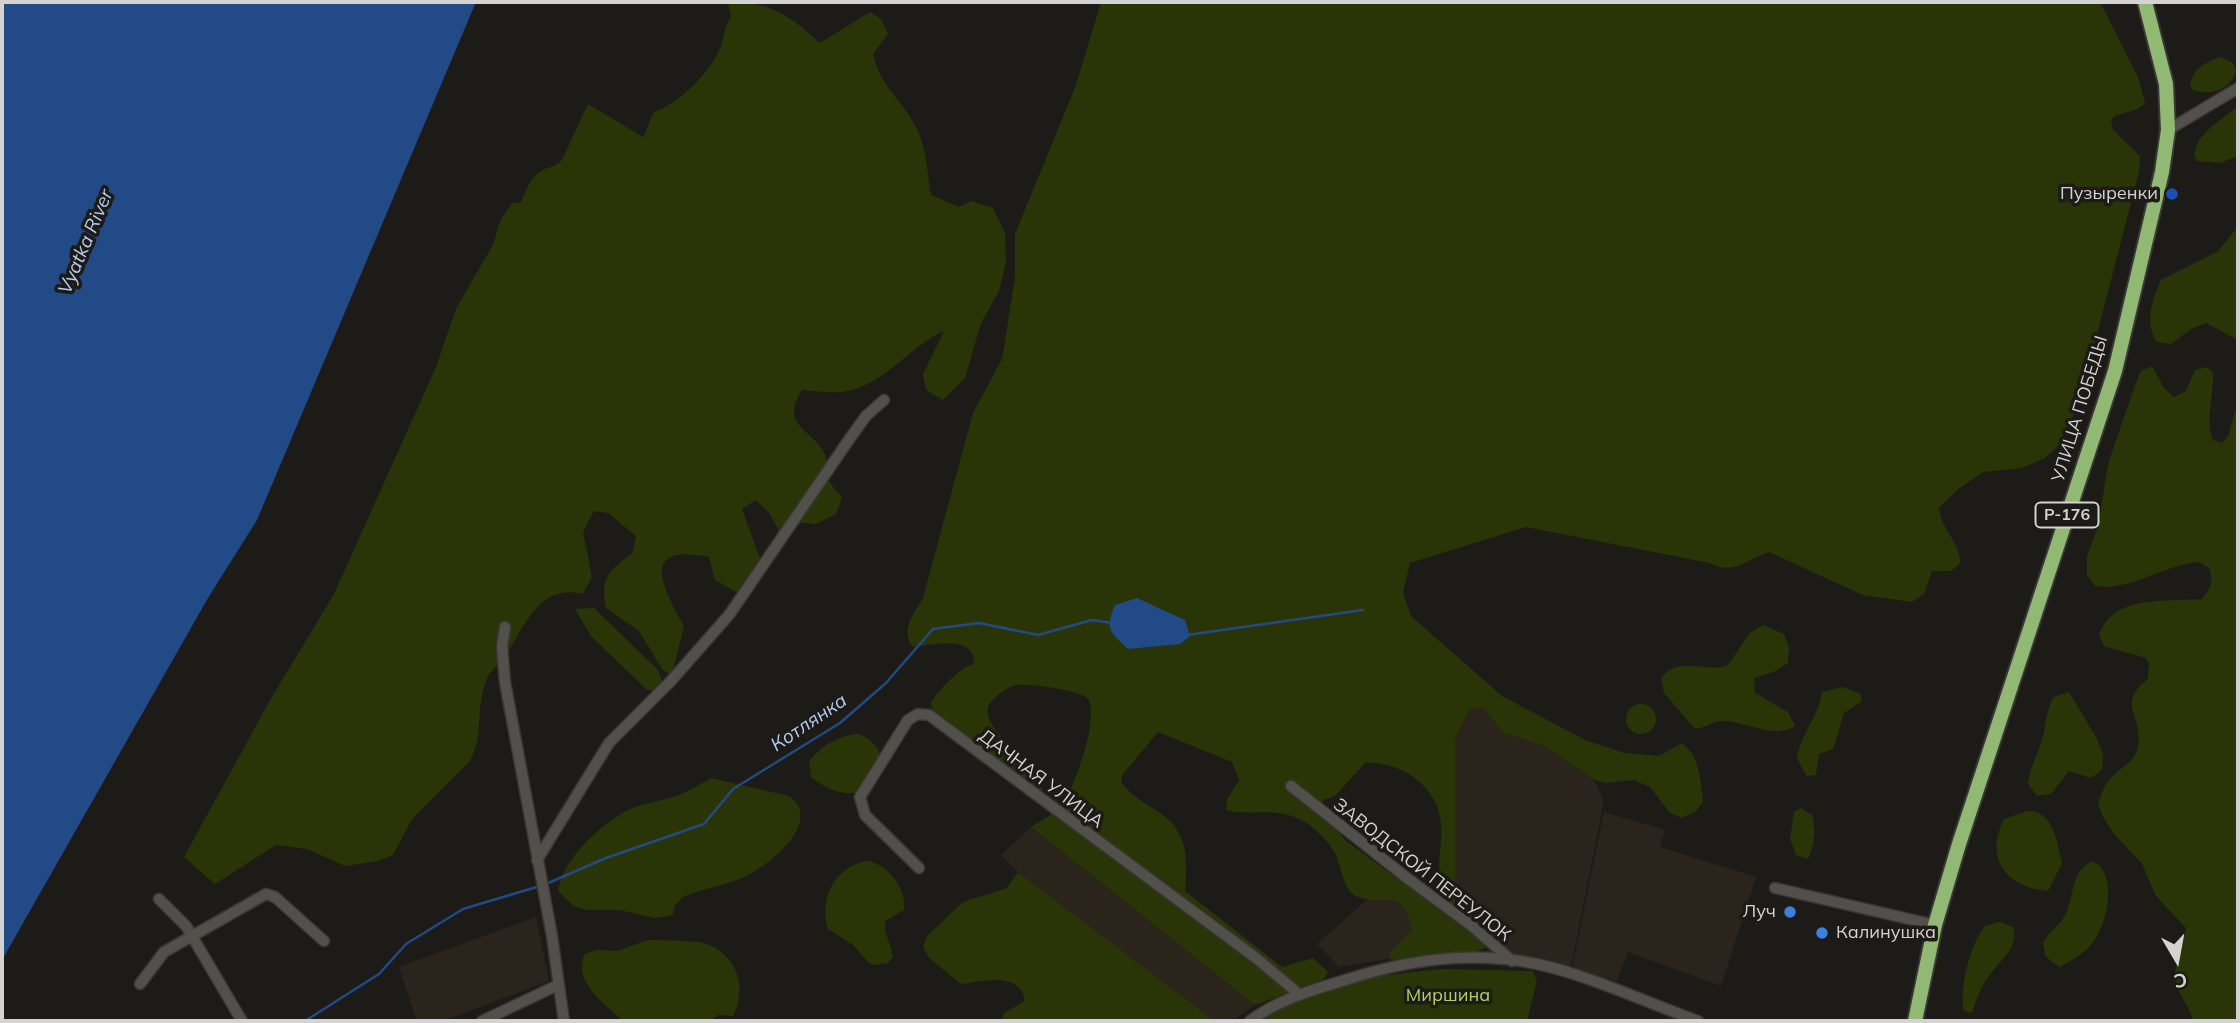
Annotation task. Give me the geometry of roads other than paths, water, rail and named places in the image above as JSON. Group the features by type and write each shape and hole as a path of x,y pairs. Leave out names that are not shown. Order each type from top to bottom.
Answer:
{"highway":[{"name":"УЛИЦА ПОБЕДЫ","path":"1915,1021 1935,925 2115,371 2162,173 2168,130 2165,84 2145,2"}],"street":[{"path":"2168,130 2238,88"},
{"path":"537,860 609,743 670,682 729,615 866,416 884,400"},
{"path":"505,627 502,646 505,682 564,1021"},
{"name":"ДАЧНАЯ УЛИЦА","path":"919,867 865,815 860,797 908,720 918,714 929,715 1256,958 1298,994"},
{"name":"ЗАВОДСКОЙ ПЕРЕУЛОК","path":"1291,786 1472,926 1512,961 1557,971 1698,1021"},
{"path":"1776,888 1935,925"},
{"path":"140,984 164,952 266,894 275,897 324,941"},
{"path":"159,899 194,937 242,1021"},
{"path":"1250,1021 1267,1008 1298,994 1410,961 1460,957 1512,961"},
{"path":"482,1021 558,985"}],"water":[{"name":"Vyatka River","path":"2,2 476,2 257,520 208,598 2,960"},
{"path":"1137,598 1185,620 1190,636 1180,644 1128,649 1113,633 1110,619 1115,605"}],"waterway":[{"name":"Котлянка","path":"1187,635 1363,610"},
{"name":"Котлянка","path":"546,884 606,858 704,824 733,789 840,723 886,683 933,629 979,623 1038,635 1092,620 1111,623"},
{"name":"Котлянка","path":"305,1021 379,974 406,944 463,909 540,886"}],"place":[{"name":"Пузыренки","path":"2172,194"},
{"name":"Луч","path":"1790,912"},
{"name":"Калинушка","path":"1822,933"}],"park label":[{"name":"Миршина","path":"1448,996"}]}
